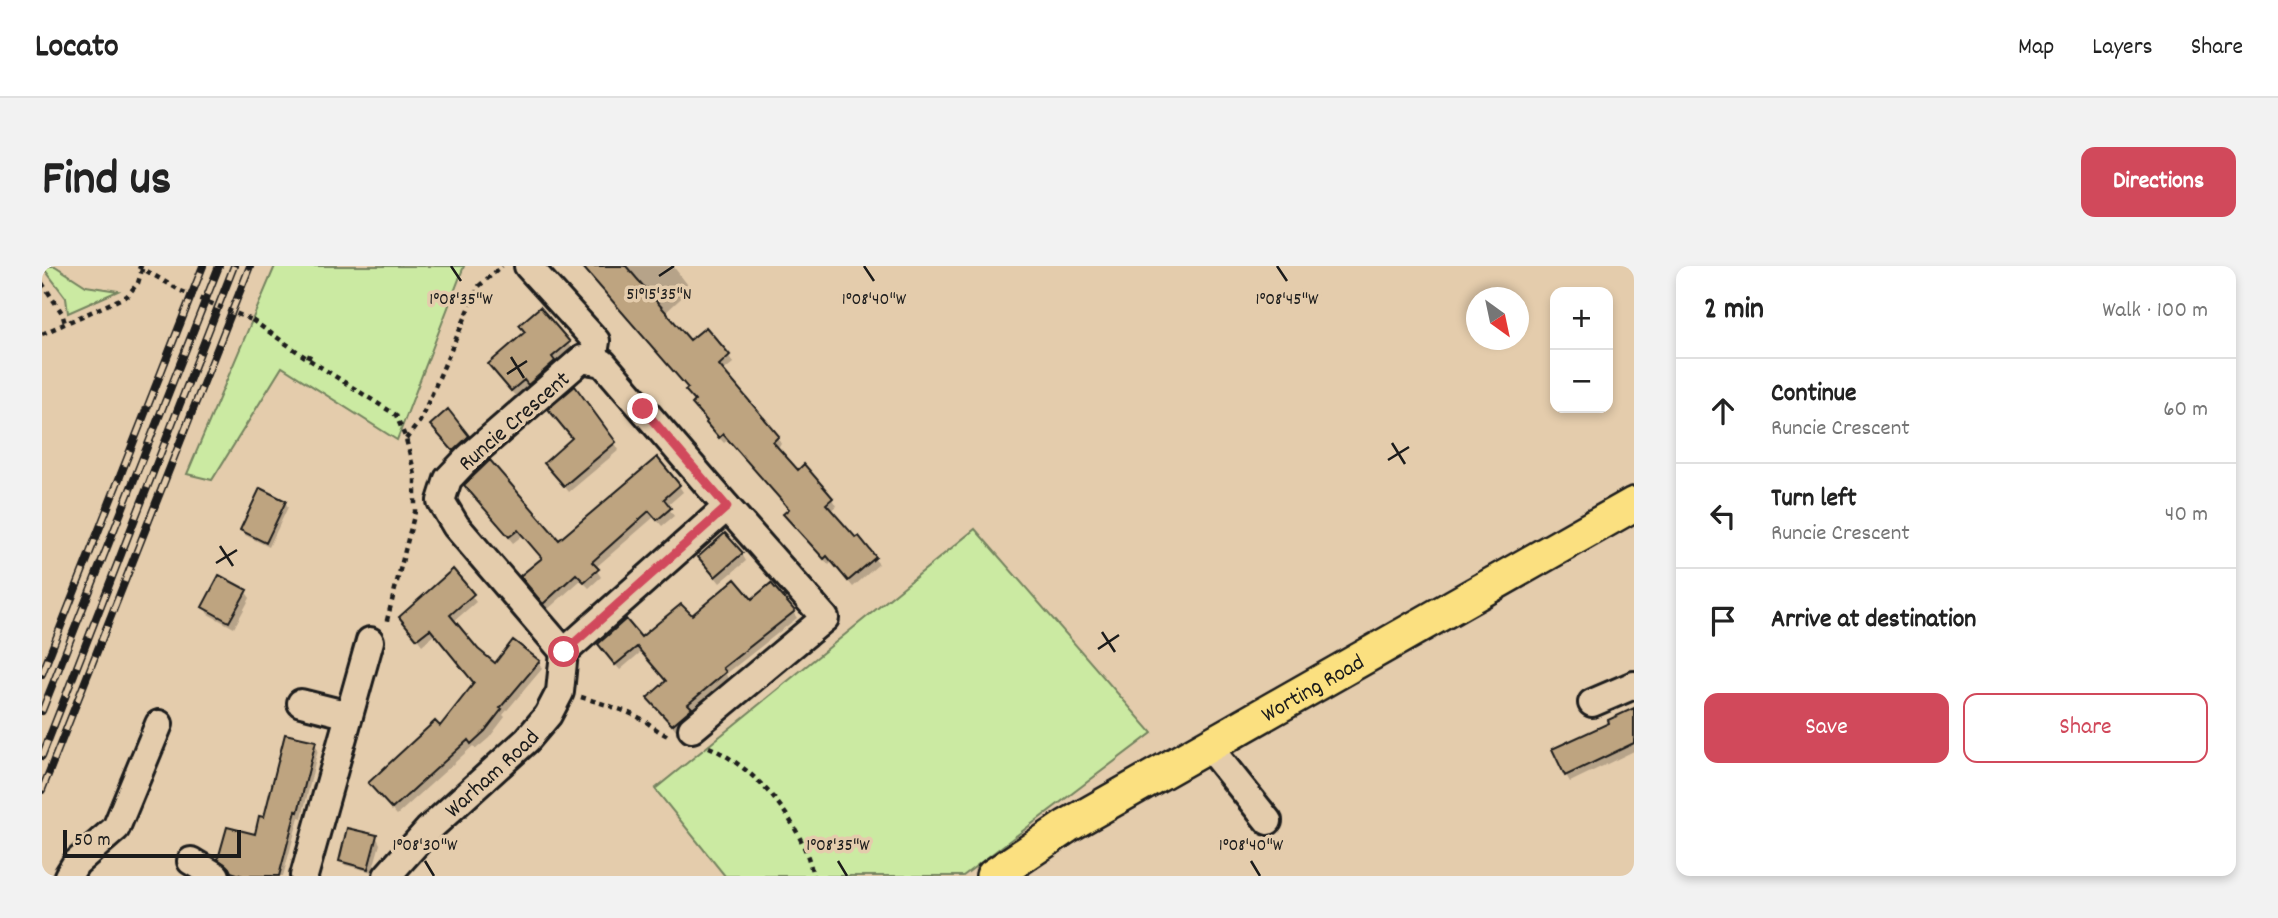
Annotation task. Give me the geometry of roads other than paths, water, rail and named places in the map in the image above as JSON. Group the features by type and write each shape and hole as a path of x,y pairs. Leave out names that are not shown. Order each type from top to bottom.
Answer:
{"main road":[{"name":"Worting Road","path":"993,876 1067,825 1634,504"}],"street":[{"path":"528,266 596,341 593,361"},
{"name":"Runcie Crescent","path":"564,652 456,526 441,500 448,479 469,457 582,359 603,363 824,618 688,736"},
{"path":"564,652 727,507"},
{"path":"304,876 370,641"},
{"name":"Warham Road","path":"387,876 429,829 527,740 548,715 560,692 564,652"},
{"path":"1592,703 1634,685"},
{"path":"301,703 349,716"},
{"path":"68,876 76,863 116,828 159,724"},
{"path":"1208,746 1268,821"},
{"path":"191,861 216,876"}],"railway":[{"path":"42,674 203,266"},
{"path":"42,711 219,266"},
{"path":"42,756 234,266"},
{"path":"42,790 250,266"}]}
